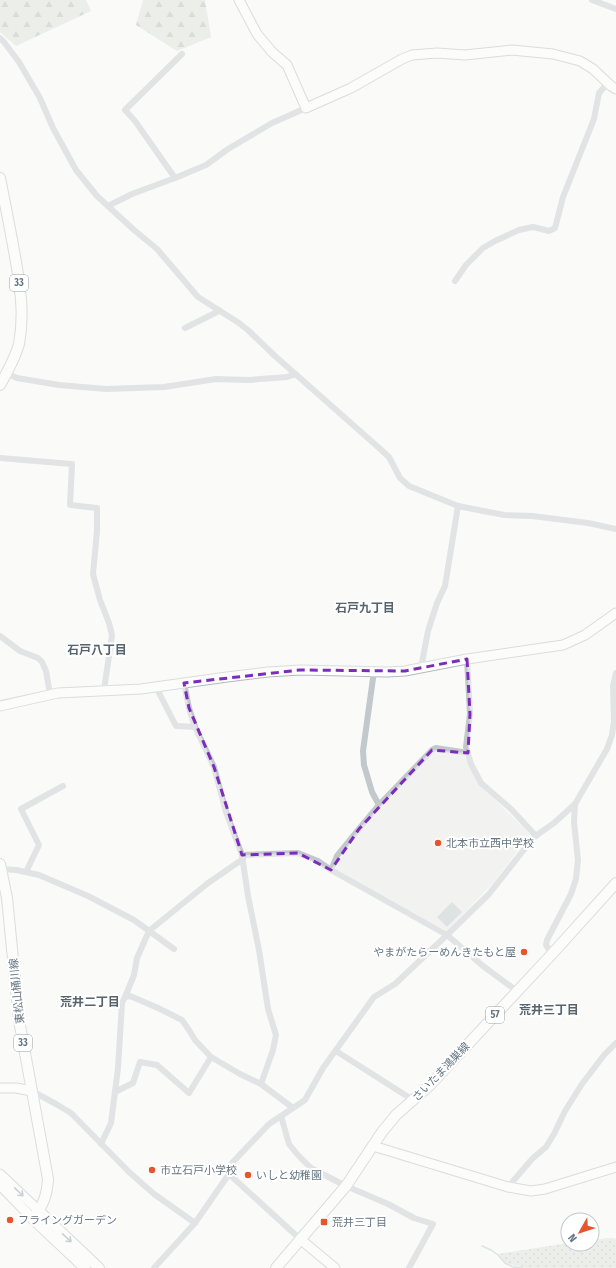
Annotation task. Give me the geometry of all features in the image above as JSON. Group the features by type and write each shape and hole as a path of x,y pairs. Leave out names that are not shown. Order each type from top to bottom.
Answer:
{"main road":[{"name":"33","path":"0,178 14,244 22,300 22,317 18,344 13,360 0,385"},
{"name":"東松山桶川線","path":"1,866 7,898 19,1020 48,1179 47,1192 36,1214"},
{"name":"さいたま鴻巣線","path":"276,1268 346,1186 382,1132 396,1115 430,1085 616,884"},
{"path":"36,1214 85,1268"},
{"path":"36,1214 99,1268"}],"street":[{"path":"239,0 257,34 272,52 287,65 306,108"},
{"path":"592,0 616,9"},
{"path":"0,38 19,62 40,98 53,128 76,170 97,196 157,249 198,297 249,331 274,356 388,457 400,478 409,486 458,506 504,515 532,516 588,523 616,529"},
{"path":"108,206 132,194 206,165 228,149 272,123 351,88 402,59 417,54 437,53 465,55 512,50 553,54 580,61 593,69 616,89"},
{"path":"175,178 135,121 125,110 182,54"},
{"path":"455,281 466,265 484,248 495,241 519,230 533,227 549,231 555,228 563,197 594,119 598,93 608,83"},
{"path":"184,328 219,310"},
{"path":"6,373 17,378 59,385 106,389 164,387 216,379 249,380 287,377 296,374"},
{"path":"0,458 72,464 70,505 97,508 98,531 93,574 100,600 110,623 112,635 104,690"},
{"path":"421,668 428,631 437,603 445,586 458,506"},
{"path":"0,706 58,693 141,689 234,676 300,670 393,672 421,668 467,659 563,645 585,635 616,613"},
{"path":"0,636 20,651 38,658 42,662 46,671 50,694"},
{"path":"467,659 470,714 466,746 471,764 482,783 511,809 536,836"},
{"path":"374,671 362,751 364,765 372,792 380,805"},
{"path":"154,1268 195,1223 229,1174 232,1163 269,1124 305,1100 324,1068 374,997 395,984 447,935 489,894 534,837 554,823 575,804 607,749 612,735 614,721 613,686 616,673"},
{"path":"184,683 189,708 195,727 214,767 226,812 243,857 248,896 259,950 268,1009 276,1036 273,1050 261,1084"},
{"path":"156,687 176,726 195,727"},
{"path":"331,870 337,856 380,805 432,750 436,748 468,753"},
{"path":"26,872 39,845 21,809 63,786"},
{"path":"552,954 546,945 547,940 571,894 576,879 578,860 574,822 575,804"},
{"path":"101,1144 112,1123 122,1003 134,975 137,958 149,931 208,883 243,857 298,854 318,861 331,870 447,935 483,966 517,991"},
{"path":"1,866 39,875 88,896 134,920 174,949"},
{"path":"125,996 130,996 182,1020 195,1040 211,1057 261,1084 293,1108"},
{"path":"614,1045 616,1053"},
{"path":"508,1188 532,1160 546,1147 582,1084 614,1045"},
{"path":"336,1051 413,1100"},
{"path":"115,1092 133,1082 140,1062 157,1065 189,1093 211,1057"},
{"path":"0,1088 16,1088 32,1091 71,1113 128,1172 154,1194 195,1223"},
{"path":"281,1116 289,1144 296,1154 311,1168 346,1186 388,1204 414,1218 433,1224 409,1268"},
{"path":"373,1146 508,1188 531,1191 545,1189 616,1167"},
{"path":"0,1174 36,1214"},
{"path":"229,1174 300,1239 335,1268"},
{"path":"0,1186 36,1214"}],"highlighted area":[{"path":"467,659 470,714 468,753 432,750 359,829 331,870 298,853 242,855 214,767 189,708 184,683 300,670 405,671"}],"shaded area":[{"name":"北本市立西中学校","path":"435,750 464,756 481,786 530,834 495,881 448,930 445,930 337,871 335,868 345,852 384,805"},
{"path":"452,902 462,912 447,927 437,917"}],"green space":[{"path":"0,0 86,0 91,11 16,46 0,32"},
{"path":"143,0 205,0 211,37 177,51 136,25"},
{"path":"600,1239 616,1239 616,1268 526,1268 508,1264 498,1254 560,1244 560,1252 600,1252"}],"waterway":[{"path":"482,1246 498,1255 505,1263 513,1267 522,1268"}],"place":[{"name":"北本市立西中学校","path":"438,843"},
{"name":"やまがたらーめんきたもと屋","path":"524,952"},
{"name":"市立石戸小学校","path":"152,1170"},
{"name":"いしと幼稚園","path":"248,1175"},
{"name":"フライングガーデン","path":"10,1220"},
{"name":"荒井三丁目","path":"324,1222"}],"district":[{"name":"石戸九丁目","path":"365,608"},
{"name":"石戸八丁目","path":"97,650"},
{"name":"荒井二丁目","path":"90,1002"},
{"name":"荒井三丁目","path":"549,1010"}]}
